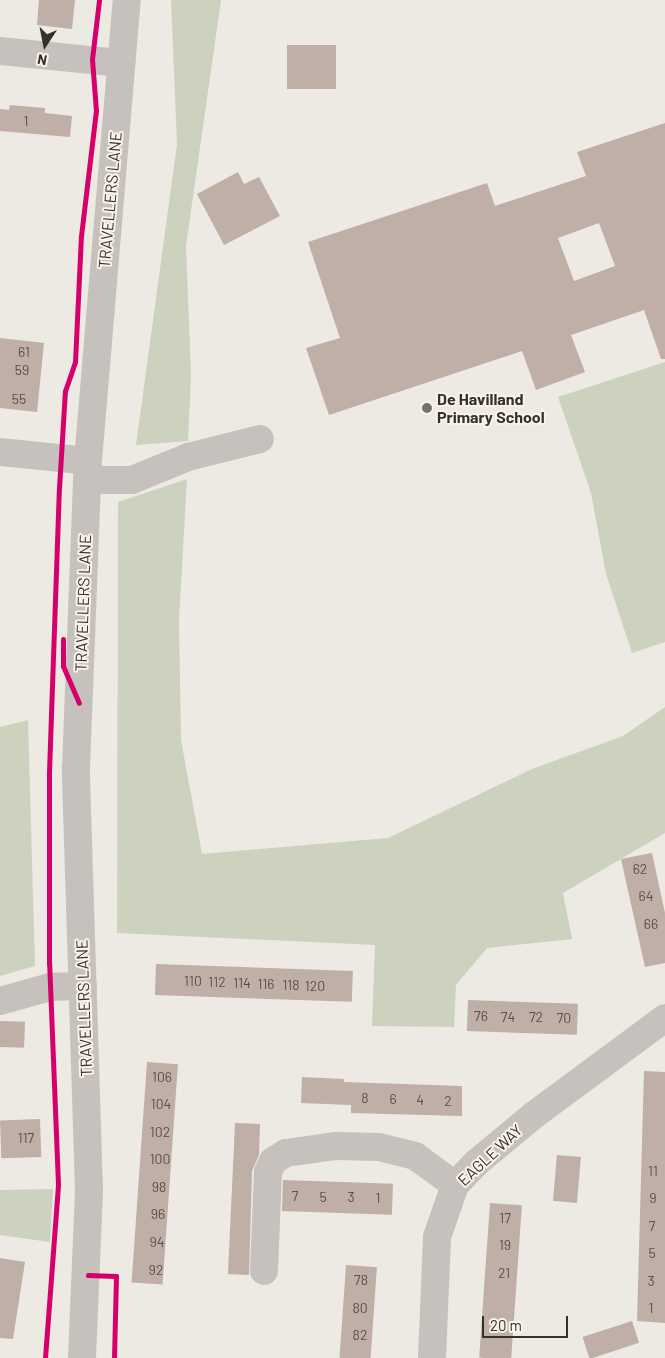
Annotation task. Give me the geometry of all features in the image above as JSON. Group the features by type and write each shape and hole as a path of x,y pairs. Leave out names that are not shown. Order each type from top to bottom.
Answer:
{"street":[{"name":"TRAVELLERS LANE","path":"82,1358 89,1251 84,986 76,768 88,471 127,0"},
{"path":"0,51 122,63"},
{"path":"0,452 132,480 188,457 260,439"},
{"path":"0,1001 50,987 84,986"},
{"name":"EAGLE WAY","path":"432,1358 437,1237 456,1186 476,1163 534,1115 665,1018"},
{"path":"264,1270 268,1172 273,1161 286,1153 335,1146 379,1147 414,1156 456,1186"}],"green space":[{"path":"171,0 221,0 186,246 191,374 188,441 136,445 177,144"},
{"path":"665,362 665,642 632,653 606,574 591,493 558,397"},
{"path":"187,479 179,620 181,740 202,854 388,838 532,769 623,736 665,707 665,833 563,893 572,939 487,948 456,985 454,1027 372,1026 375,945 117,933 118,502"},
{"path":"28,720 35,966 0,976 0,727"},
{"path":"53,1189 50,1242 0,1235 0,1190"}],"building":[{"path":"39,0 75,0 72,29 37,25"},
{"path":"287,45 336,45 336,89 287,89"},
{"path":"10,105 45,108 45,113 72,116 70,137 0,131 0,109 9,110"},
{"path":"665,123 665,359 661,359 644,310 571,335 585,372 536,390 522,351 329,415 306,348 340,338 308,242 487,183 495,206 586,176 577,152","holes":["599,223 615,266 574,281 558,238"]},
{"path":"238,172 244,184 259,177 280,216 224,245 197,194"},
{"path":"0,338 44,343 37,412 0,408"},
{"path":"652,853 665,913 665,963 645,967 621,859"},
{"path":"156,964 353,971 352,1002 155,995"},
{"path":"468,1000 578,1004 577,1035 467,1031"},
{"path":"0,1021 25,1022 24,1048 0,1047"},
{"path":"147,1062 178,1064 163,1285 132,1282"},
{"path":"644,1071 665,1072 665,1323 637,1321"},
{"path":"302,1077 344,1079 344,1082 462,1086 462,1116 351,1113 351,1105 301,1103"},
{"path":"40,1119 41,1157 1,1158 0,1120"},
{"path":"235,1123 260,1124 259,1155 252,1171 249,1275 228,1274"},
{"path":"557,1155 581,1157 577,1203 553,1201"},
{"path":"283,1180 393,1184 392,1215 282,1211"},
{"path":"490,1203 522,1205 511,1358 479,1358"},
{"path":"0,1258 25,1262 13,1339 0,1338"},
{"path":"346,1265 377,1267 371,1358 340,1358"},
{"path":"632,1321 639,1343 589,1358 583,1337"}],"cycle path":[{"path":"45,1358 58,1184 49,963 49,772 59,488 65,391 75,362 81,236 96,111 92,59 99,0"},
{"path":"63,639 63,666 79,703"},
{"path":"88,1275 116,1276 114,1358"}],"place":[{"name":"De Havilland Primary School","path":"427,408"}]}
